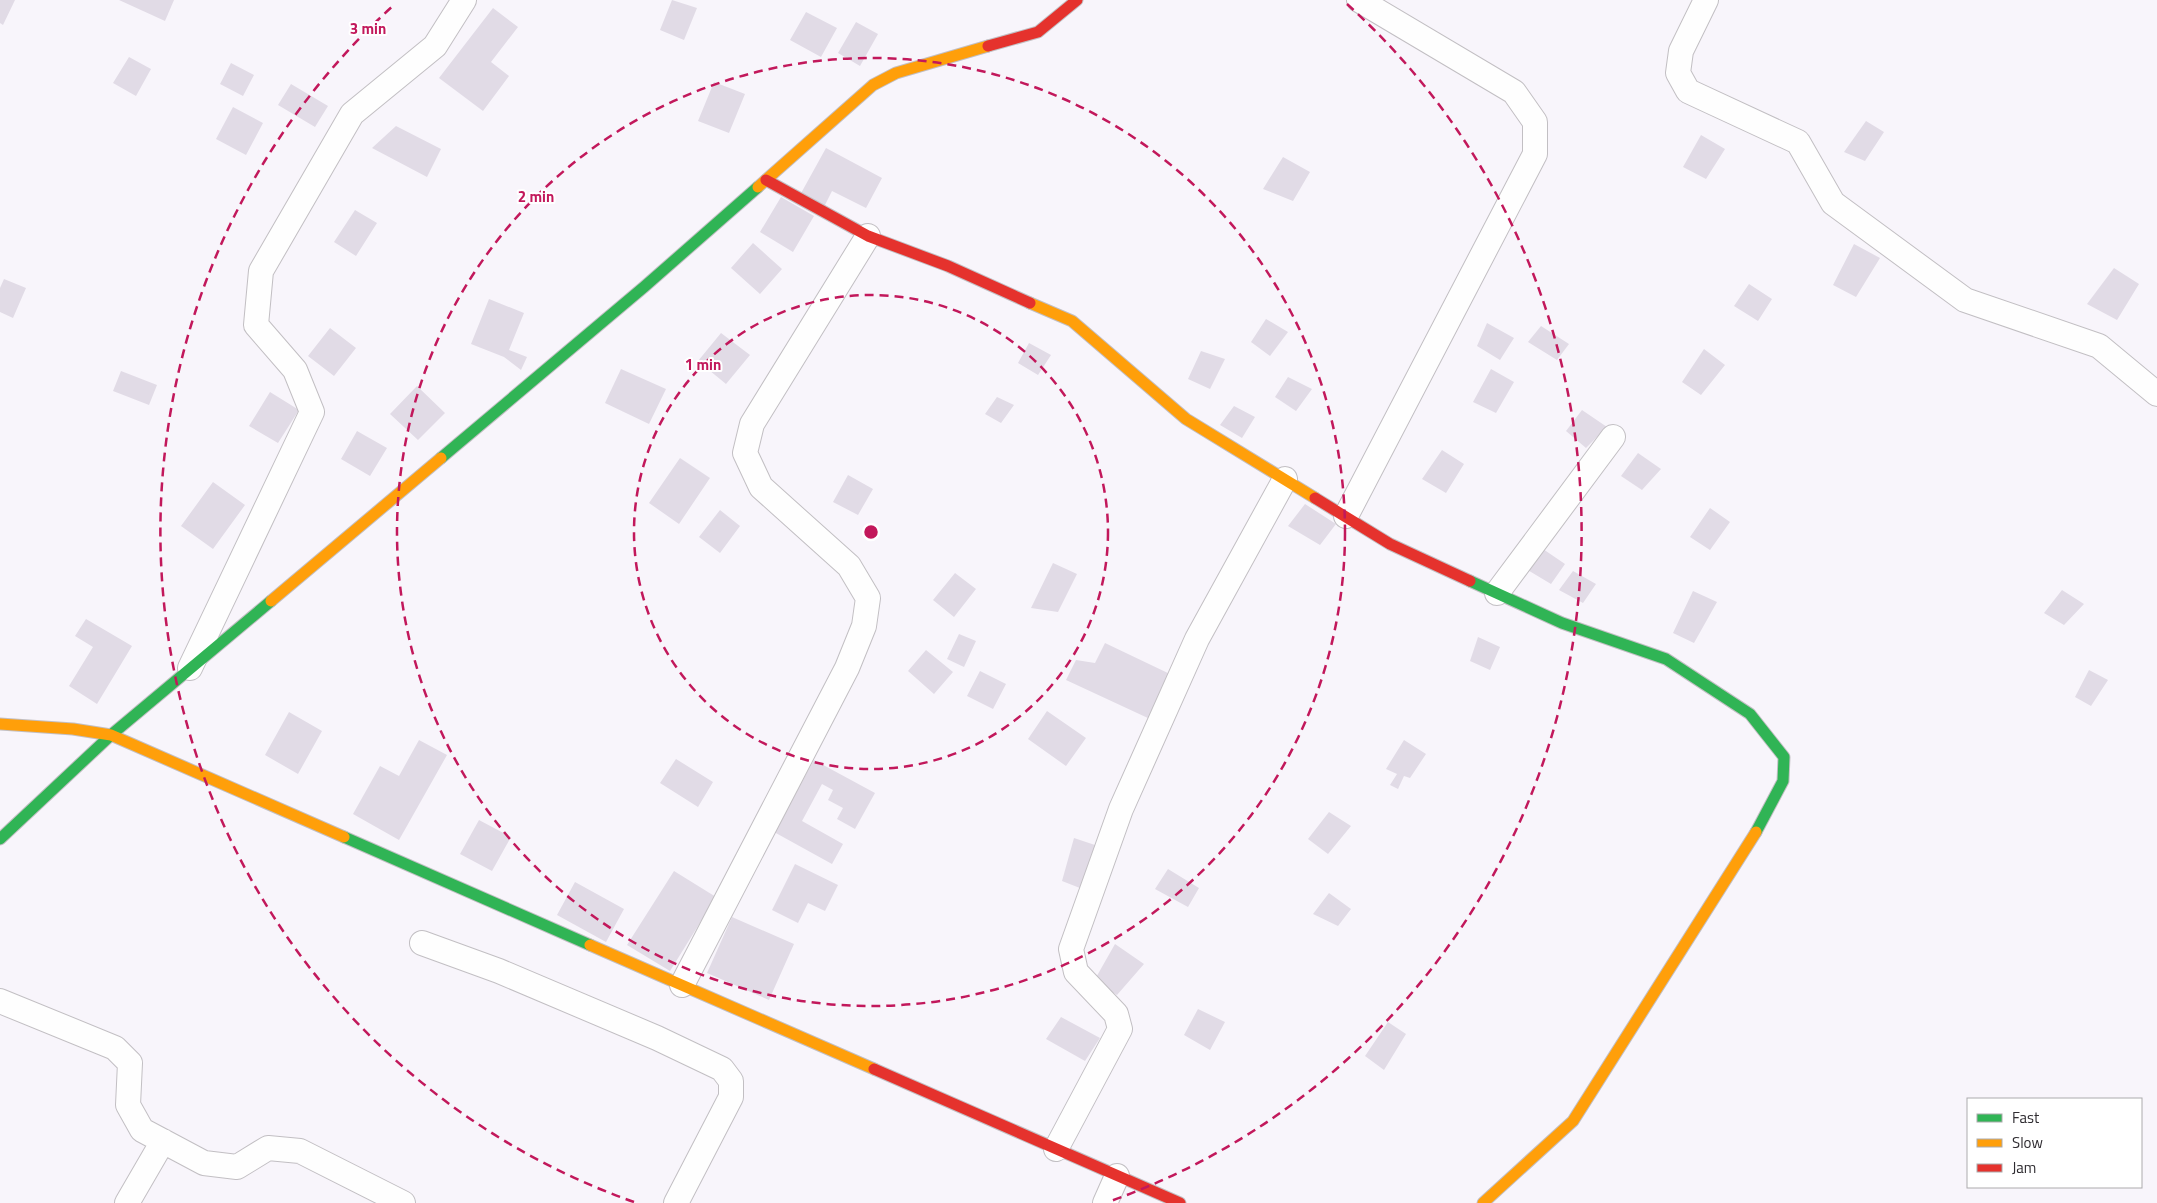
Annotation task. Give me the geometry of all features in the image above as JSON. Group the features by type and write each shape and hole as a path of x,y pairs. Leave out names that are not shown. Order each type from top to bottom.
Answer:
{"street":[{"path":"190,670 312,412 295,370 256,324 261,271 352,114 435,46 464,0"},
{"path":"0,840 110,734 190,670 644,287 873,85 896,73 926,63 1038,32 1077,0"},
{"path":"1346,516 1535,154 1535,122 1514,92 1359,0"},
{"path":"1706,0 1681,51 1678,73 1688,91 1798,142 1833,203 1964,300 2099,346 2157,394"},
{"path":"766,180 868,236 948,266 1072,321 1186,419 1390,544 1562,623 1666,659 1750,714 1784,757 1783,782 1763,820 1573,1121 1483,1203"},
{"path":"682,985 847,668 864,626 868,598 849,566 761,487 745,453 752,424 868,236"},
{"path":"1497,593 1613,437"},
{"path":"1056,1149 1120,1029 1116,1014 1076,972 1071,949 1121,809 1197,639 1285,479"},
{"path":"0,724 73,729 110,734 1180,1203"},
{"path":"422,943 499,971 657,1038 722,1069 731,1081 731,1097 676,1203"},
{"path":"0,1001 115,1048 130,1063 128,1105 142,1130 204,1163 237,1167 268,1148 300,1151 402,1203"},
{"path":"126,1203 164,1142"},
{"path":"1105,1203 1117,1176"}],"building":[{"path":"0,0 15,0 3,25 0,23"},
{"path":"119,0 174,0 165,21"},
{"path":"672,0 697,8 684,40 660,30"},
{"path":"493,8 518,27 491,62 509,76 483,111 439,78"},
{"path":"806,12 837,28 821,57 790,40"},
{"path":"856,22 878,34 860,66 838,53"},
{"path":"129,57 151,69 136,96 113,83"},
{"path":"231,63 254,75 243,96 220,84"},
{"path":"714,82 745,94 729,133 698,121"},
{"path":"291,84 328,106 315,127 278,105"},
{"path":"233,107 263,123 246,155 216,139"},
{"path":"1866,121 1884,132 1865,161 1844,152"},
{"path":"396,126 441,149 427,177 372,148"},
{"path":"1701,135 1725,149 1706,179 1683,167"},
{"path":"826,148 882,178 866,208 832,191 824,207 800,195"},
{"path":"1283,157 1310,172 1293,201 1263,189"},
{"path":"781,197 814,216 793,252 760,232"},
{"path":"355,210 377,223 356,256 334,242"},
{"path":"753,243 782,269 760,294 731,268"},
{"path":"1854,244 1880,258 1856,297 1833,285"},
{"path":"2114,268 2139,284 2117,320 2087,304"},
{"path":"4,279 26,288 13,318 0,312 0,288"},
{"path":"1749,284 1772,299 1758,321 1734,306"},
{"path":"489,299 524,313 509,350 527,357 521,370 504,357 471,344"},
{"path":"1266,319 1288,332 1270,356 1251,342"},
{"path":"1487,323 1514,338 1500,360 1477,346"},
{"path":"1541,326 1569,344 1557,360 1528,342"},
{"path":"330,328 356,348 334,376 308,356"},
{"path":"721,333 750,355 726,384 698,361"},
{"path":"1029,343 1051,355 1038,375 1018,363"},
{"path":"1704,349 1725,365 1701,395 1682,382"},
{"path":"1201,351 1225,359 1210,389 1188,379"},
{"path":"621,369 666,389 649,424 605,403"},
{"path":"1491,369 1514,382 1496,413 1473,402"},
{"path":"121,371 157,385 149,405 113,391"},
{"path":"1288,377 1312,389 1296,411 1275,397"},
{"path":"417,386 445,413 418,440 390,414"},
{"path":"270,392 299,410 278,443 249,426"},
{"path":"997,397 1014,405 1001,423 985,414"},
{"path":"1234,406 1255,417 1242,438 1220,425"},
{"path":"1582,410 1607,427 1586,448 1566,431"},
{"path":"357,431 387,448 370,476 341,459"},
{"path":"1442,450 1464,464 1446,493 1422,479"},
{"path":"1638,453 1661,469 1642,490 1621,476"},
{"path":"680,458 710,478 679,524 649,503"},
{"path":"848,475 873,489 858,515 833,502"},
{"path":"213,482 245,505 213,549 181,526"},
{"path":"1305,504 1336,524 1320,545 1288,526"},
{"path":"1710,508 1730,522 1710,550 1690,537"},
{"path":"720,510 740,526 720,553 699,537"},
{"path":"1543,549 1565,564 1551,584 1526,569"},
{"path":"1053,563 1077,574 1058,612 1031,608"},
{"path":"1573,571 1596,584 1583,603 1559,590"},
{"path":"955,573 976,589 954,617 933,600"},
{"path":"2062,590 2084,604 2064,625 2044,613"},
{"path":"1693,591 1717,602 1694,643 1673,633"},
{"path":"86,619 132,646 97,704 69,686 93,647 75,636"},
{"path":"959,634 976,641 964,667 947,659"},
{"path":"1478,637 1500,647 1490,670 1470,661"},
{"path":"1105,643 1172,675 1150,719 1066,680 1076,660 1095,663"},
{"path":"926,650 953,672 934,694 908,671"},
{"path":"2089,670 2108,680 2091,706 2075,697"},
{"path":"980,671 1006,684 993,709 967,696"},
{"path":"1047,711 1086,738 1066,766 1028,739"},
{"path":"289,712 322,731 298,774 265,755"},
{"path":"419,740 447,755 399,840 353,814 380,766 399,776"},
{"path":"1404,740 1426,754 1410,778 1404,776 1398,789 1390,785 1397,774 1386,769"},
{"path":"676,759 713,782 698,807 660,783"},
{"path":"814,760 875,793 855,829 837,819 843,808 828,800 833,790 822,784 802,821 843,844 832,864 774,832"},
{"path":"1329,812 1351,826 1328,854 1308,839"},
{"path":"479,820 511,837 492,871 460,854"},
{"path":"1074,838 1098,846 1085,890 1062,881"},
{"path":"795,864 838,885 825,911 808,903 798,923 772,910"},
{"path":"1168,869 1199,888 1188,907 1155,889"},
{"path":"674,871 716,897 670,971 627,945"},
{"path":"575,882 624,909 606,942 557,915"},
{"path":"1329,893 1351,909 1338,926 1313,914"},
{"path":"732,917 794,944 769,1000 707,973"},
{"path":"1115,944 1144,964 1117,995 1094,981"},
{"path":"1198,1009 1225,1022 1210,1050 1184,1035"},
{"path":"1061,1017 1100,1038 1085,1061 1046,1039"},
{"path":"1388,1022 1406,1034 1384,1070 1365,1056"}],"traffic: fast":[{"path":"441,458 644,287 758,187"},
{"path":"1470,581 1562,623 1666,659 1750,714 1784,757 1783,781 1756,832"},
{"path":"0,839 111,735 271,601"},
{"path":"344,837 590,945"}],"traffic: slow":[{"path":"758,187 873,85 896,73 988,46"},
{"path":"1030,303 1072,321 1186,419 1315,498"},
{"path":"271,601 441,458"},
{"path":"0,724 73,729 111,735 344,837"},
{"path":"1483,1203 1573,1121 1756,832"},
{"path":"590,945 874,1069"}],"traffic: jam":[{"path":"988,46 1038,32 1077,0"},
{"path":"766,180 868,236 948,266 1030,303"},
{"path":"1315,498 1390,544 1470,581"},
{"path":"874,1069 1180,1203"}]}
